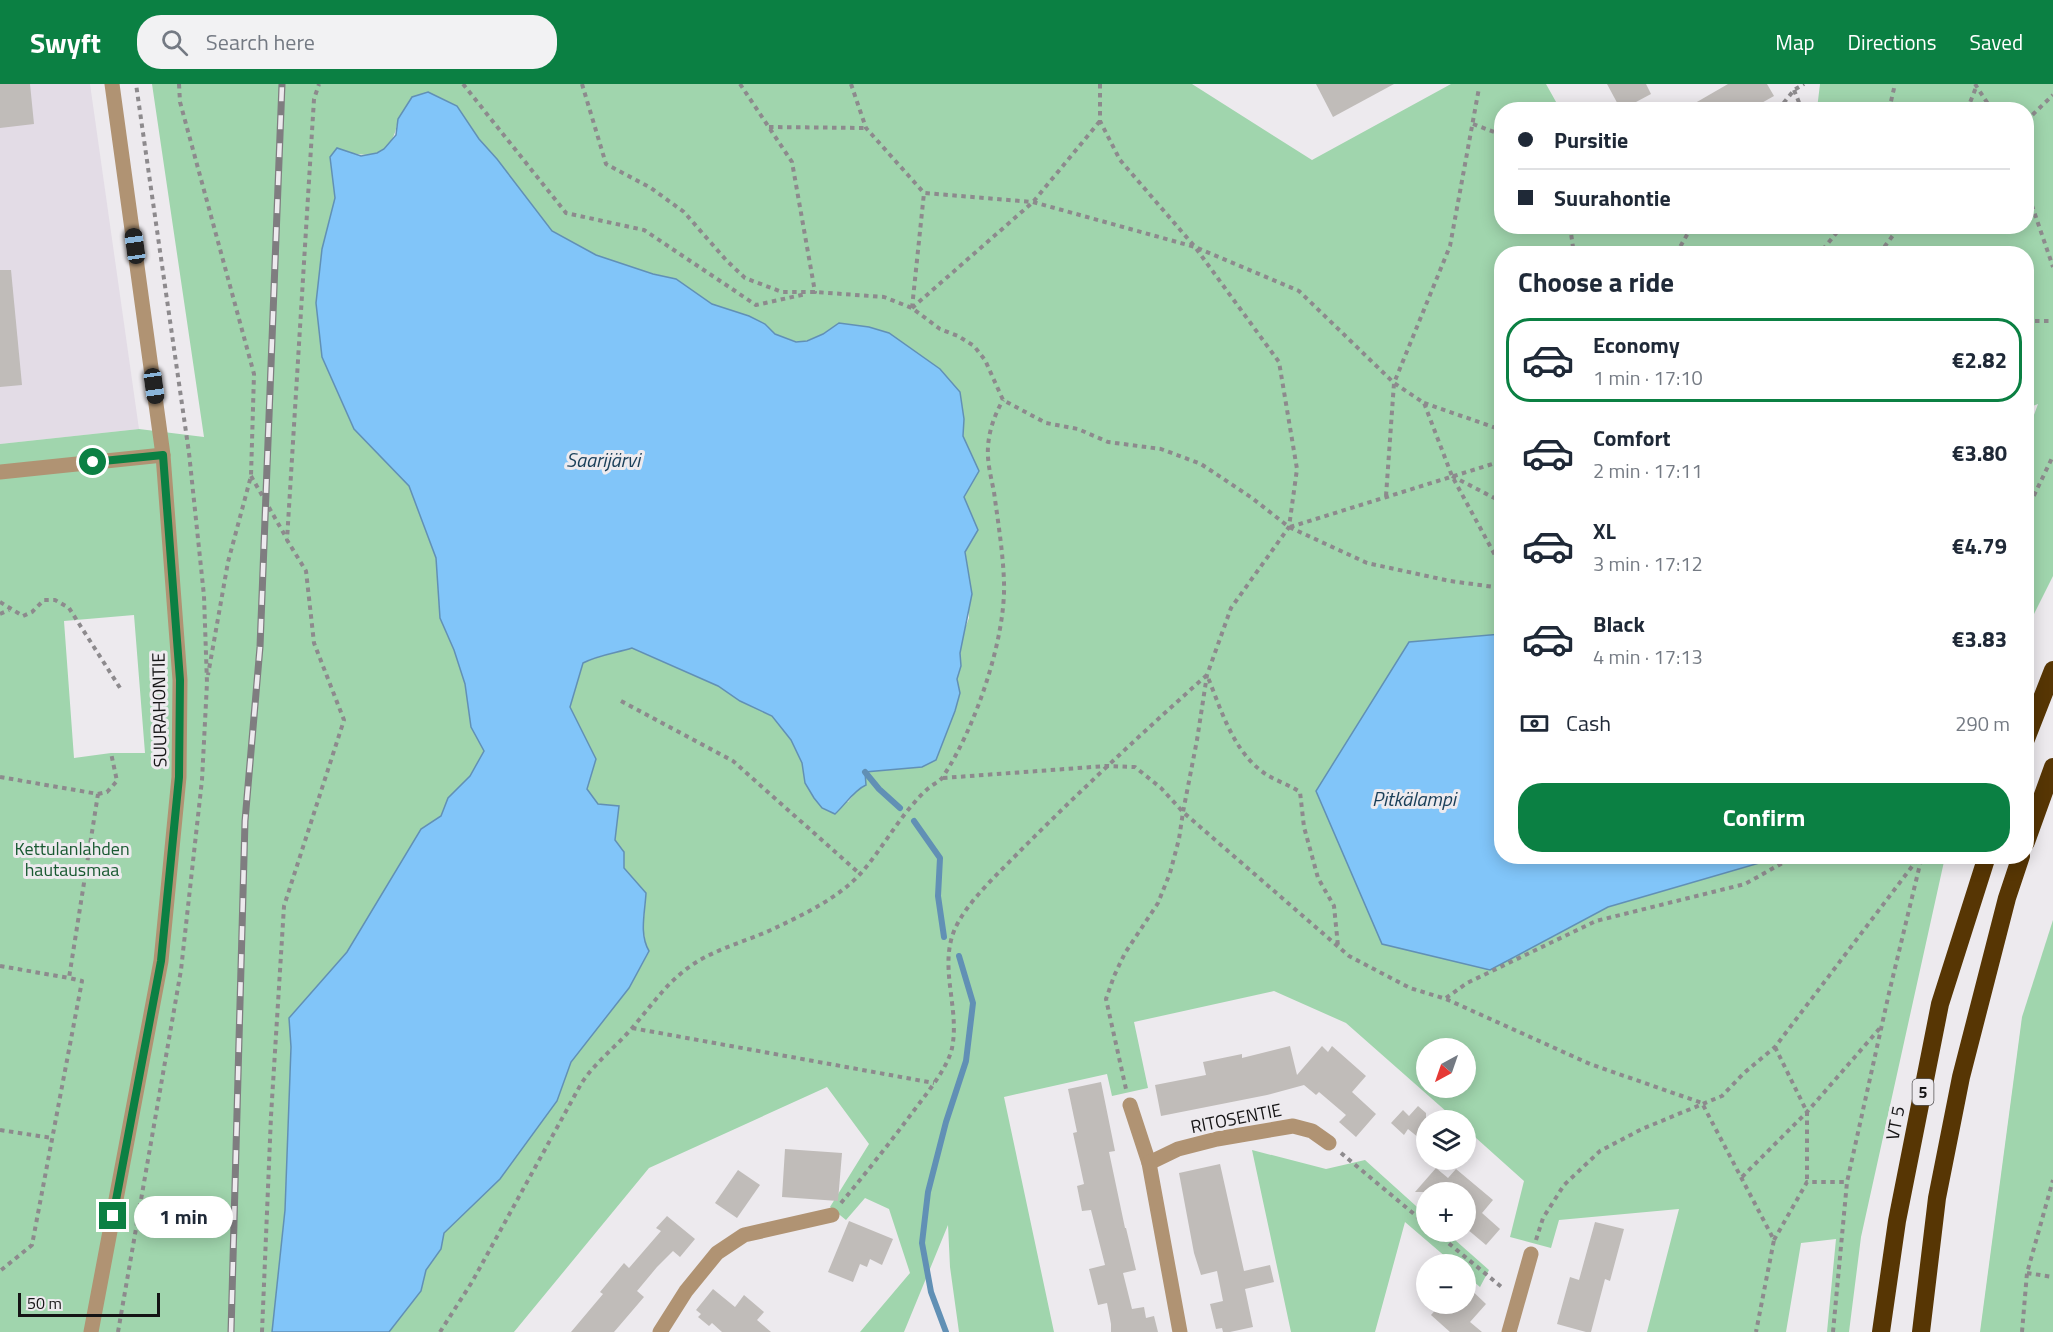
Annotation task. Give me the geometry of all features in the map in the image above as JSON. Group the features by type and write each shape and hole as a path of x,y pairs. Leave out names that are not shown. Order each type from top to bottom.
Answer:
{"highway":[{"path":"2034,719 2053,670"},
{"path":"2034,820 2053,767"},
{"name":"VT 5","path":"1881,1332 1897,1221 1940,1004 1984,864"},
{"name":"5","path":"1921,1332 1937,1198 1960,1077 2007,898 2018,864"}],"street":[{"name":"SUURAHONTIE","path":"91,1332 161,961 179,777 180,680 163,455 112,84"},
{"path":"0,471 163,455"},
{"path":"1130,1105 1149,1163 1180,1332"},
{"name":"RITOSENTIE","path":"1149,1163 1178,1149 1217,1138 1293,1126 1312,1131 1329,1143"},
{"path":"665,1330 686,1291 717,1253 744,1235 832,1215"},
{"path":"1509,1332 1531,1254"}],"path":[{"path":"179,84 180,102 254,374 251,476 228,562 207,683"},
{"path":"287,540 314,99 319,84"},
{"path":"463,84 566,213 644,230 756,305 815,292"},
{"path":"582,84 606,164 651,188 684,212 745,278 782,292 884,297 912,308 940,329 974,346 985,360 1003,400 1046,423 1078,429 1108,442 1161,449 1201,464 1252,498 1289,527 1367,563 1450,581 1494,587"},
{"path":"740,84 792,162 815,292"},
{"path":"851,84 866,128 924,193 1033,202 1195,247 1299,291 1394,383 1424,403 1494,427"},
{"path":"1100,84 1100,121 1120,160 1195,247 1279,363 1298,470 1289,527 1230,608 1207,675 1179,839 1170,873 1158,903 1125,953 1106,999 1130,1105"},
{"path":"1784,102 1794,90 1804,84"},
{"path":"1891,102 1895,84"},
{"path":"1971,102 1976,85"},
{"path":"1976,85 1987,102"},
{"path":"1386,496 1394,383 1450,246 1479,88"},
{"path":"1794,90 1799,102"},
{"path":"2034,113 2053,95"},
{"path":"912,308 1033,202 1100,121"},
{"path":"1473,124 1494,132"},
{"path":"769,127 866,128"},
{"path":"912,308 924,193"},
{"path":"2034,211 2053,267"},
{"path":"1826,246 1835,234"},
{"path":"2034,321 2053,321"},
{"path":"440,1332 472,1282 580,1084 590,1070 632,1028 663,989 674,977 701,959 773,929 809,911 843,888 860,874 910,808 930,787 943,778 966,735 981,695 1003,610 1001,540 988,449 996,412 1003,400"},
{"path":"1424,403 1452,476 1494,552"},
{"path":"2034,495 2053,456"},
{"path":"1289,527 1494,463"},
{"path":"251,476 306,571 314,643 344,720 284,906 271,1116 262,1332"},
{"path":"1452,476 1494,498"},
{"path":"0,602 22,616 32,612 44,600 55,600 69,608 122,691"},
{"path":"0,614 10,609"},
{"path":"832,1215 934,1083 952,1050 954,1022 949,984 949,953 954,930 968,908 998,874 1106,766 1207,675"},
{"path":"1207,675 1232,736 1248,757 1266,774 1300,792 1304,827 1318,878 1334,906 1338,946"},
{"path":"621,701 733,761 860,874"},
{"path":"0,777 98,794 107,792 117,781 111,753"},
{"path":"943,778 1106,766 1135,767 1161,788 1183,812 1349,956 1410,988 1446,999 1590,1064 1702,1103 1774,1240"},
{"path":"69,978 98,794"},
{"path":"1446,999 1467,983 1596,921 1745,884 1781,864"},
{"path":"1531,1254 1543,1218 1564,1185 1581,1167 1600,1151 1642,1129 1722,1096 1744,1073 1775,1047 1915,864"},
{"path":"1833,1332 1847,1182 1919,864"},
{"path":"0,966 82,981 32,1245 0,1271"},
{"path":"1742,1177 1806,1112 1882,1025"},
{"path":"632,1028 934,1083"},
{"path":"1756,1332 1774,1240 1807,1182 1806,1112 1775,1047"},
{"path":"0,1130 52,1138"},
{"path":"1329,1143 1416,1216"},
{"path":"2022,1332 2027,1273 2053,1180"},
{"path":"1807,1182 1847,1182"},
{"path":"1447,1242 1517,1300"},
{"path":"2027,1273 2053,1277"}],"shaded area":[{"path":"0,84 90,84 139,429 0,444"}],"green space":[{"name":"Kettulanlahden hautausmaa","path":"152,84 1192,84 1312,160 1451,84 1546,84 1556,102 1494,102 1494,234 2034,234 2034,102 1818,102 1820,84 2053,84 2053,576 2034,614 2034,415 2038,404 2034,405 2034,246 1494,246 1494,635 1409,642 1490,970 1608,907 1756,864 1943,864 1861,1237 1849,1332 1827,1332 1836,1239 1801,1243 1786,1332 1647,1332 1679,1209 1559,1220 1551,1248 1510,1237 1524,1181 1476,1138 1476,1110 1445,1110 1431,1098 1476,1098 1476,1038 1416,1038 1416,1085 1346,1023 1274,991 1134,1022 1148,1088 1112,1096 1107,1074 1004,1097 1054,1332 959,1332 950,1267 948,1225 904,1332 860,1332 910,1273 889,1209 865,1198 846,1220 830,1207 869,1144 827,1087 649,1168 514,1332 389,1332 421,1291 426,1270 441,1249 444,1233 500,1179 557,1101 571,1062 629,988 649,952 644,931 646,893 624,868 624,852 615,840 618,806 598,804 587,789 596,759 570,707 583,663 632,648 718,686 740,701 772,716 791,740 802,763 805,783 848,802 858,789 865,772 922,767 936,760 960,693 957,679 961,666 962,636 969,618 968,570 965,552 978,530 964,497 978,471 963,436 964,419 960,392 940,369 889,333 869,327 839,323 823,334 797,342 775,334 764,324 749,316 712,304 676,279 653,274 596,255 552,231 479,139 457,106 398,119 391,141 378,153 359,154 337,148 330,157 335,198 330,219 322,357 354,429 409,486 436,558 440,618 465,684 471,727 484,751 470,776 448,798 441,816 421,829 347,952 289,1018 291,1047 285,1210 272,1332 0,1332 0,444 139,429 204,437","holes":["134,615 145,753 111,753 74,758 64,621"]},
{"path":"2053,920 2053,1332 1980,1332 2022,1017"},
{"path":"1252,1150 1326,1169 1365,1160 1416,1206 1416,1231 1405,1222 1375,1332 1291,1332"},
{"path":"1428,1242 1457,1242 1471,1254 1442,1254"},
{"path":"1476,1259 1489,1270 1480,1287 1476,1284"}],"water":[{"name":"Saarijärvi","path":"428,92 457,106 479,139 552,231 596,255 653,274 676,279 712,304 749,316 765,324 775,334 796,342 807,341 823,334 839,323 869,327 889,333 940,369 960,392 964,419 963,436 979,471 964,497 978,530 965,552 972,594 960,653 961,666 957,679 960,693 936,760 922,767 865,772 866,785 835,814 822,808 814,798 805,783 802,763 791,740 772,716 740,701 718,686 632,648 583,663 570,707 596,759 587,789 598,804 619,806 615,840 624,852 624,868 646,893 643,930 649,951 629,988 571,1062 557,1101 500,1179 444,1233 441,1249 426,1270 421,1291 389,1332 272,1332 285,1210 291,1047 289,1018 347,952 421,829 441,816 448,798 470,776 484,751 471,727 465,684 440,618 436,558 409,486 354,429 322,357 316,303 322,249 335,198 330,157 337,148 361,156 384,149 396,135 398,119 412,97"},
{"name":"Pitkälampi","path":"1494,635 1494,864 1756,864 1608,907 1490,970 1382,944 1316,791 1409,642"}],"building":[{"path":"0,84 30,84 34,124 0,128"},
{"path":"1316,84 1394,84 1333,117"},
{"path":"1607,84 1646,84 1651,94 1636,102 1617,102"},
{"path":"1728,84 1767,84 1774,96 1763,102 1697,102"},
{"path":"0,270 11,270 22,385 0,387"},
{"path":"1290,1046 1297,1075 1322,1046 1328,1052 1332,1046 1366,1076 1352,1092 1376,1114 1356,1137 1339,1122 1346,1115 1319,1092 1316,1095 1304,1085 1267,1095 1161,1116 1155,1085 1206,1075 1203,1062 1242,1054 1242,1058"},
{"path":"1101,1082 1115,1151 1109,1152 1136,1270 1123,1273 1132,1309 1144,1307 1146,1318 1154,1316 1158,1332 1111,1332 1107,1303 1098,1305 1089,1269 1105,1265 1091,1210 1082,1211 1077,1186 1084,1184 1073,1133 1077,1132 1068,1089"},
{"path":"1418,1106 1423,1110 1416,1110 1416,1136 1408,1129 1404,1135 1391,1123 1403,1110 1409,1116"},
{"path":"785,1149 842,1153 838,1201 782,1197"},
{"path":"1220,1164 1244,1271 1270,1265 1274,1282 1245,1289 1253,1327 1230,1332 1223,1332 1222,1328 1216,1329 1210,1304 1223,1301 1217,1271 1201,1275 1194,1253 1179,1173"},
{"path":"738,1170 760,1185 737,1218 715,1203"},
{"path":"1434,1170 1438,1170 1448,1178 1457,1170 1472,1182 1424,1182"},
{"path":"1476,1186 1493,1200 1482,1213 1500,1229 1486,1245 1476,1237"},
{"path":"667,1216 695,1239 680,1257 673,1251 657,1267 637,1291 644,1297 614,1332 571,1332 603,1294 600,1292 624,1263 629,1268 661,1231 656,1228"},
{"path":"849,1221 893,1239 882,1265 870,1259 867,1267 860,1264 853,1282 828,1272"},
{"path":"1595,1222 1624,1229 1610,1281 1605,1279 1591,1332 1586,1332 1557,1324 1570,1277 1579,1280"},
{"path":"713,1289 735,1307 744,1295 764,1312 757,1320 771,1332 722,1332 712,1323 709,1326 698,1317 701,1314 696,1310"},
{"path":"1476,1294 1486,1304 1470,1322 1482,1332 1450,1332 1431,1315 1476,1314"}],"waterway":[{"path":"865,772 879,789 900,808"},
{"path":"914,821 940,858 938,896 944,937"},
{"path":"946,1332 931,1292 922,1243 928,1192 946,1122 966,1061 973,1003 959,956"}],"railway":[{"path":"231,1332 245,821 260,647 282,84"}],"route":[{"path":"93,462 163,455 180,680 179,777 161,961 113,1216"}]}
